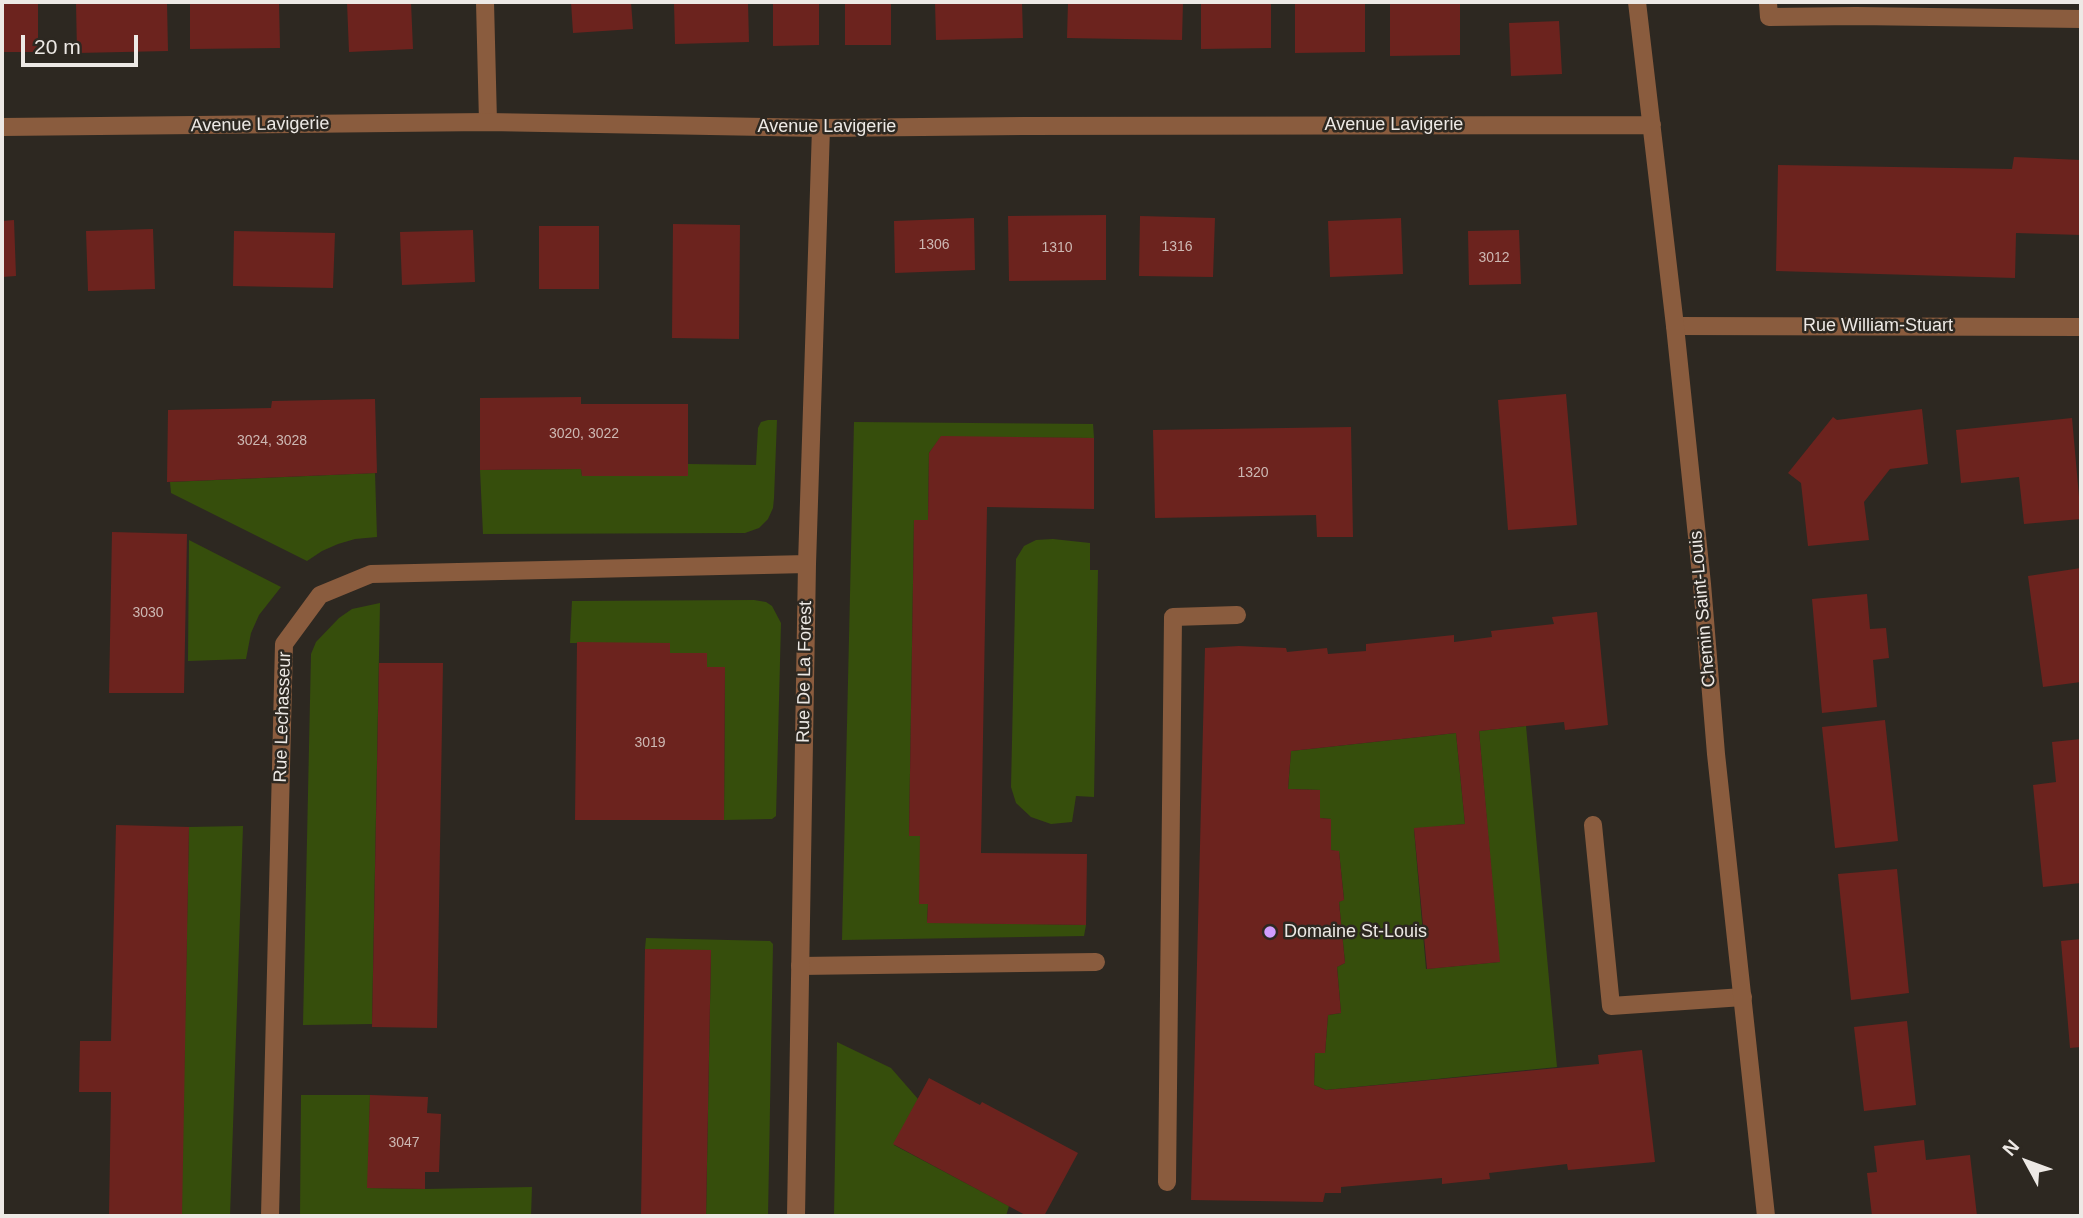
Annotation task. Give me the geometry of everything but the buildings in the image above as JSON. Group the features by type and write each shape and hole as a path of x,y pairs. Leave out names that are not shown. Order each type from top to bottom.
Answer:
{"street":[{"path":"485,2 488,122"},
{"name":"Chemin Saint-Louis","path":"1637,2 1675,326 1702,584 1716,754 1766,1216"},
{"path":"1768,2 1769,17 1856,9 2081,19"},
{"name":"Avenue Lavigerie","path":"2,127 488,122 821,128 1651,125"},
{"name":"Rue De La Forest","path":"796,1216 807,564 821,128"},
{"name":"Rue William-Stuart","path":"1675,326 2081,327"},
{"name":"Rue Lechasseur","path":"270,1216 284,644 320,596 371,574 807,564"},
{"path":"1167,1182 1173,617 1237,615"},
{"path":"1593,825 1611,1006 1742,997"},
{"path":"800,966 1097,962"}],"green space":[{"path":"777,420 774,498 768,519 759,528 745,533 483,534 480,470 581,469 582,476 688,476 688,464 756,465 758,428 761,422"},
{"path":"854,422 1093,424 1094,438 941,437 929,453 928,520 914,520 909,836 920,836 928,904 927,922 1086,925 1084,936 842,940"},
{"path":"375,473 377,537 338,544 307,561 171,493 170,482"},
{"path":"189,540 281,587 259,615 251,633 246,659 188,661"},
{"path":"1036,540 1090,543 1090,570 1098,570 1094,797 1076,796 1072,822 1051,824 1031,817 1016,803 1011,787 1016,559 1024,546"},
{"path":"754,600 772,606 781,623 776,816 772,819 724,820 725,667 707,667 707,653 670,653 670,643 570,643 572,601"},
{"path":"380,603 372,1024 303,1025 311,654 316,642 339,618 352,609"},
{"path":"1526,726 1557,1067 1326,1090 1314,1085 1315,1053 1325,1053 1328,1015 1341,1013 1337,967 1345,963 1339,902 1344,899 1339,852 1331,850 1331,819 1320,818 1320,790 1288,789 1291,751 1456,733 1465,824 1414,829 1426,969 1499,962 1479,731"},
{"path":"243,826 230,1216 181,1216 189,827"},
{"path":"646,938 770,941 773,944 768,1216 706,1216 711,951 645,949"},
{"path":"837,1042 891,1068 918,1099 894,1145 1009,1206 1006,1216 834,1216"},
{"path":"301,1095 370,1095 368,1188 532,1187 531,1216 300,1216"}],"place":[{"name":"Domaine St-Louis","path":"1270,932"}]}
